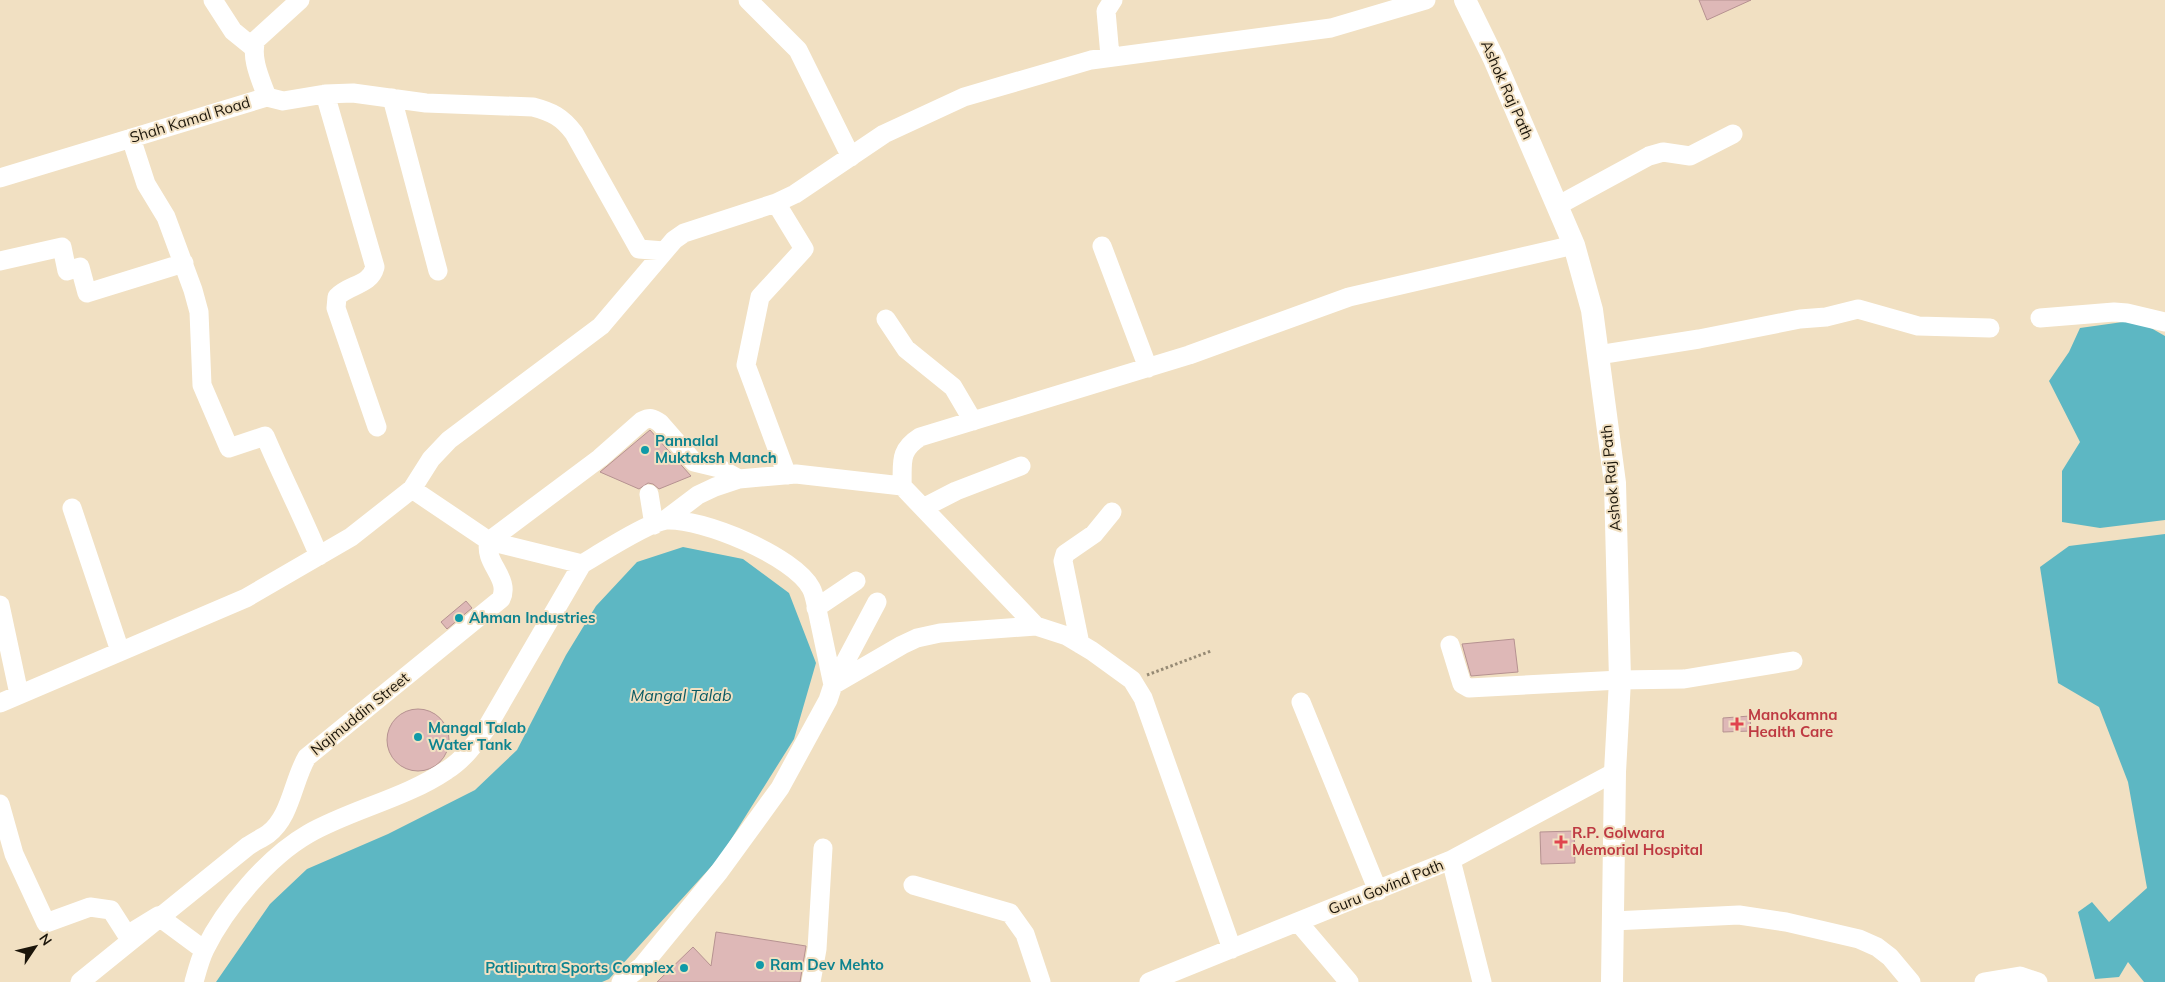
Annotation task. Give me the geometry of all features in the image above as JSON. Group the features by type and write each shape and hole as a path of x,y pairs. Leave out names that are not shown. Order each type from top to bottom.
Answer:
{"main road":[{"name":"Ashok Raj Path","path":"1465,0 1494,59 1574,245 1592,310 1615,483 1620,680 1615,772 1612,982"}],"street":[{"path":"213,0 233,31 254,48 256,40 263,32 300,0"},
{"path":"748,0 798,50 851,157"},
{"path":"1110,56 1106,11 1113,0"},
{"path":"0,702 246,598 351,537 412,490 431,459 448,440 601,326 674,240 684,233 776,203 817,181 884,134 964,96 1035,74 1110,56 1331,28 1426,0"},
{"name":"Shah Kamal Road","path":"0,178 267,97 254,58 254,48"},
{"path":"267,97 283,101 325,94 353,93 426,103 533,107 557,115 565,120 574,133 639,249 664,251"},
{"path":"325,94 375,267 373,275 367,281 342,291 337,297 336,308 377,427"},
{"path":"392,98 438,271"},
{"path":"1557,206 1649,156 1663,152 1690,156 1733,134"},
{"path":"131,138 146,184 166,216 184,262 199,312 202,385 222,435 229,448 265,436 319,556"},
{"path":"776,203 804,249 760,297 746,365 787,475"},
{"path":"902,486 903,453 909,444 920,437 1189,355 1349,297 1574,245"},
{"path":"1102,246 1148,368"},
{"path":"0,261 62,247 67,271 80,267 87,293 184,262"},
{"path":"1598,355 1699,339 1800,319 1826,317 1858,309 1918,326 1990,328"},
{"path":"2040,318 2121,313 2165,322"},
{"path":"886,319 906,349 953,387 973,421"},
{"path":"489,541 600,458 642,421 648,418 660,423 694,462 719,468 739,479"},
{"path":"923,508 956,490 1021,466"},
{"path":"194,982 204,950 227,913 282,852 309,834 399,796 448,770 471,749 486,729 582,564 628,537 660,523 698,495 739,479 787,475 848,479 902,486 1036,626"},
{"path":"412,490 489,541 582,564"},
{"path":"649,494 660,523"},
{"path":"72,508 120,651"},
{"path":"1080,644 1063,561 1065,554 1094,534 1112,512"},
{"path":"660,523 699,524 726,532 786,563 800,574 812,588 833,685"},
{"name":"Najmuddin Street","path":"80,982 158,916 248,846 269,834 286,811 299,770 306,757 501,599 504,591 503,583 489,557 487,550 489,541"},
{"path":"816,608 856,581"},
{"path":"621,982 648,959 719,872 780,788 877,602"},
{"path":"0,605 19,694"},
{"path":"833,685 902,645 918,638 940,633 1036,626 1067,636 1080,644 1132,680 1143,698 1232,949"},
{"path":"1450,645 1462,684 1469,688 1710,677 1793,661"},
{"path":"1301,702 1378,891"},
{"name":"Guru Govind Path","path":"1149,982 1451,860 1615,772"},
{"path":"0,804 14,854 46,923 90,907 112,910 127,935 158,916 204,950"},
{"path":"811,982 817,949 823,848"},
{"path":"1451,860 1482,982"},
{"path":"913,885 1010,913 1025,934 1041,982"},
{"path":"1613,921 1739,915 1786,922 1859,939 1877,947 1890,957 1911,982"},
{"path":"1298,922 1349,982"},
{"path":"1984,982 2020,976 2038,982"}],"path":[{"path":"1132,680 1211,651"}],"water":[{"path":"2137,320 2165,336 2165,520 2100,528 2062,522 2062,471 2080,442 2049,381 2069,352 2080,328"},
{"path":"2165,534 2165,982 2144,982 2128,962 2119,977 2095,979 2078,912 2092,902 2109,922 2147,888 2128,782 2099,707 2058,683 2040,567 2069,546"},
{"name":"Mangal Talab","path":"683,547 743,559 789,593 816,663 794,739 720,857 609,979 602,982 216,982 270,904 307,869 388,834 475,790 517,750 566,655 596,606 637,562"}],"building":[{"path":"1699,0 1751,0 1707,20"},
{"name":"Pannalal Muktaksh Manch","path":"650,430 691,476 659,489 653,484 648,483 639,489 600,472"},
{"path":"466,601 472,608 447,629 441,622"},
{"path":"1514,639 1518,672 1471,676 1462,644"},
{"name":"Mangal Talab Water Tank","path":"418,709 435,714 440,718 444,723 449,740 444,757 440,762 435,766 418,771 401,766 396,762 392,757 387,740 392,723 396,718 401,714"},
{"path":"1750,716 1751,731 1723,732 1723,718"},
{"path":"1574,831 1575,863 1541,864 1540,832"},
{"name":"Ram Dev Mehto","path":"716,932 806,946 800,982 657,982 693,947 711,966"}],"place":[{"name":"Pannalal Muktaksh Manch","path":"645,450"},
{"name":"Ahman Industries","path":"459,618"},
{"name":"Manokamna Health Care","path":"1737,724"},
{"name":"Mangal Talab Water Tank","path":"418,737"},
{"name":"R.P. Golwara Memorial Hospital","path":"1561,842"},
{"name":"Ram Dev Mehto","path":"760,965"},
{"name":"Patliputra Sports Complex","path":"684,968"}]}
